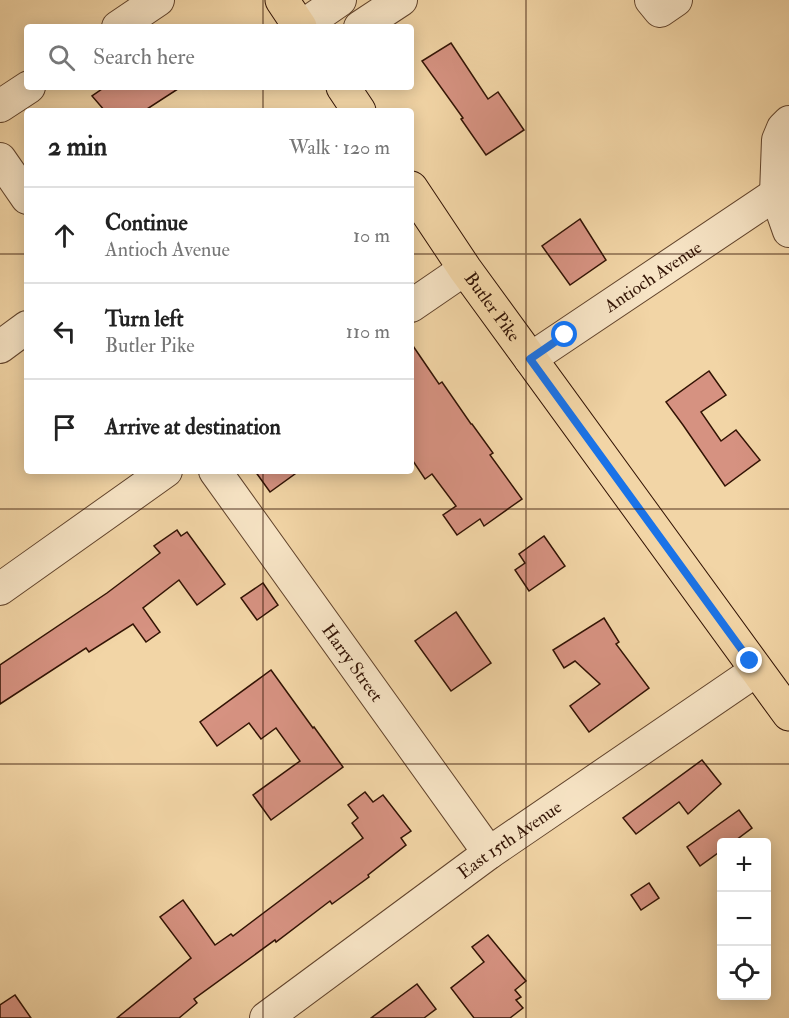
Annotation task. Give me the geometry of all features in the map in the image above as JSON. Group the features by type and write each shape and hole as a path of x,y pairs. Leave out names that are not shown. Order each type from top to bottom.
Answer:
{"main road":[{"path":"282,0 299,24"},
{"path":"345,90 357,108"},
{"name":"Butler Pike","path":"414,192 465,269 789,714"}],"street":[{"path":"122,24 158,0"},
{"path":"305,24 340,0"},
{"path":"365,24 401,0"},
{"path":"651,0 660,11 676,0"},
{"path":"0,106 24,90"},
{"path":"789,122 783,128 778,140 777,194 789,231"},
{"path":"0,159 24,194"},
{"name":"Antioch Avenue","path":"530,359 777,194"},
{"path":"414,304 465,269"},
{"path":"0,347 24,329"},
{"path":"0,589 162,474"},
{"name":"Harry Street","path":"217,474 489,853"},
{"name":"East 15th Avenue","path":"266,1018 489,853 757,670"}],"building":[{"path":"451,43 488,99 498,92 524,130 486,155 461,119 463,118 422,61"},
{"path":"101,90 176,90 149,108 102,108 92,96"},
{"path":"580,219 606,260 570,285 542,246"},
{"path":"414,347 439,384 442,382 493,453 490,455 522,499 484,526 480,519 457,535 443,515 456,506 432,474 425,479 414,462"},
{"path":"709,371 726,395 701,412 721,441 736,430 760,460 725,486 666,402"},
{"path":"257,474 295,474 270,492"},
{"path":"177,530 181,536 187,532 225,584 197,605 179,580 143,608 160,632 146,642 133,624 89,652 86,648 0,704 0,665 107,593 160,553 154,546"},
{"path":"544,536 565,566 529,591 515,570 525,563 519,554"},
{"path":"263,583 278,605 257,620 241,598"},
{"path":"456,612 491,663 451,691 415,641"},
{"path":"604,618 619,642 616,644 649,688 589,732 570,706 600,684 575,661 564,668 553,650"},
{"path":"271,670 343,767 271,820 253,795 300,761 276,728 261,739 249,723 217,746 200,722"},
{"path":"702,760 721,784 688,814 679,802 636,834 623,818"},
{"path":"365,792 373,802 383,795 411,831 401,838 406,845 368,875 369,877 332,904 330,901 194,999 197,1003 179,1018 117,1018 191,958 160,917 183,900 215,945 231,934 233,936 363,838 352,823 358,818 348,805"},
{"path":"739,810 752,828 739,838 717,838 717,854 700,866 687,847"},
{"path":"649,883 659,898 641,910 631,895"},
{"path":"488,935 526,981 515,990 521,997 516,1000 523,1008 510,1018 474,1018 451,988 484,962 472,947"},
{"path":"417,984 436,1009 424,1018 371,1018"},
{"path":"15,995 31,1018 0,1018 0,1005"}],"route":[{"path":"565,335 530,359 750,661"}]}
